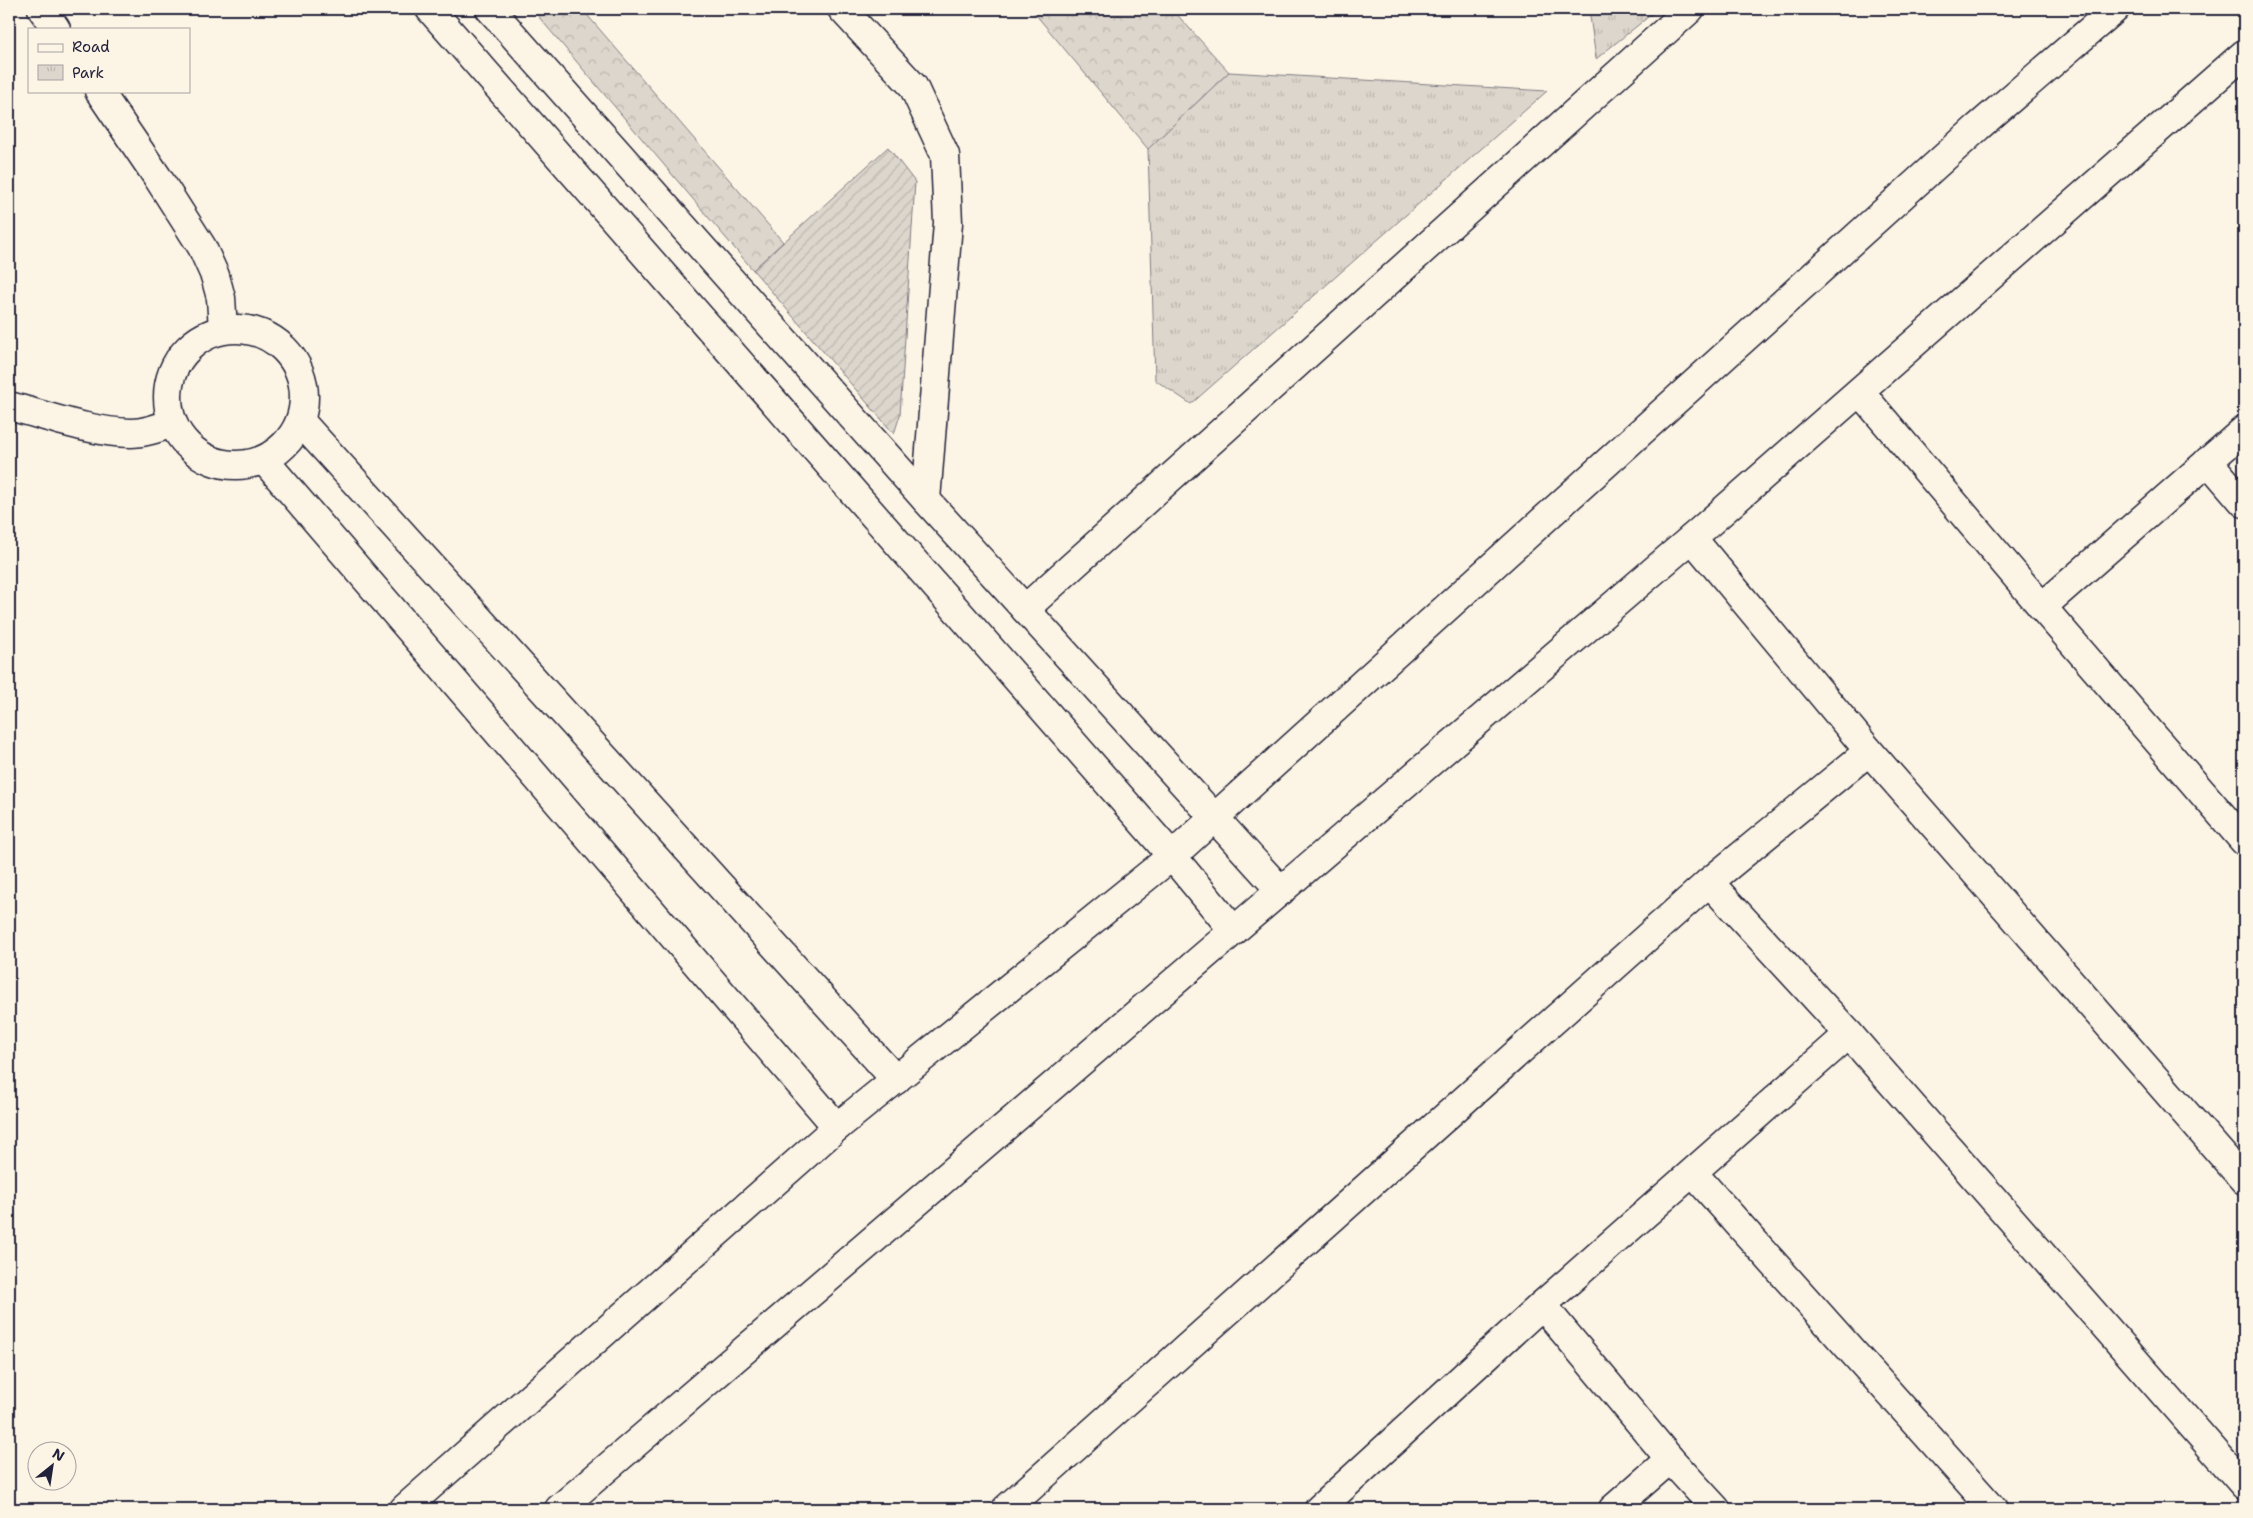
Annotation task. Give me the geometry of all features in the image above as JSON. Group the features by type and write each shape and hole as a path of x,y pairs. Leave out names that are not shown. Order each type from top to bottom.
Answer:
{"street":[{"path":"42,9 55,28"},
{"path":"430,9 1172,856 1234,932"},
{"path":"490,9 926,500 1281,891"},
{"path":"842,9 913,86 945,155 948,223 926,500"},
{"path":"1025,609 1690,9"},
{"path":"404,1509 836,1127 1172,856 1978,127 2115,9"},
{"path":"559,1509 1692,538 2244,54"},
{"path":"100,92 202,247 215,276 221,298 223,329"},
{"path":"223,329 252,330 279,342 298,365 305,393 301,422 292,438 280,451 264,460 237,466 211,461 188,446 172,423 167,399 170,375 182,354 201,338 223,329"},
{"path":"1860,392 2244,841"},
{"path":"9,406 94,428 131,433 151,430 172,423"},
{"path":"301,422 896,1080"},
{"path":"2042,607 2244,430"},
{"path":"264,460 836,1127"},
{"path":"2208,461 2244,504"},
{"path":"1692,538 1868,751 2244,1180"},
{"path":"1006,1509 1709,882 1868,751"},
{"path":"1709,882 1849,1034 2244,1485"},
{"path":"1319,1509 1542,1305 1849,1034"},
{"path":"1693,1173 1993,1509"},
{"path":"1542,1305 1670,1458 1716,1509"},
{"path":"1613,1509 1670,1458"}],"green space":[{"path":"532,9 582,9 783,242 753,270"},
{"path":"1031,9 1172,9 1229,72 1148,149"},
{"path":"1589,9 1658,9 1596,59"},
{"path":"1229,72 1547,91 1191,404 1155,380 1148,149"},
{"path":"888,147 915,182 900,415 894,434 753,270"}]}
